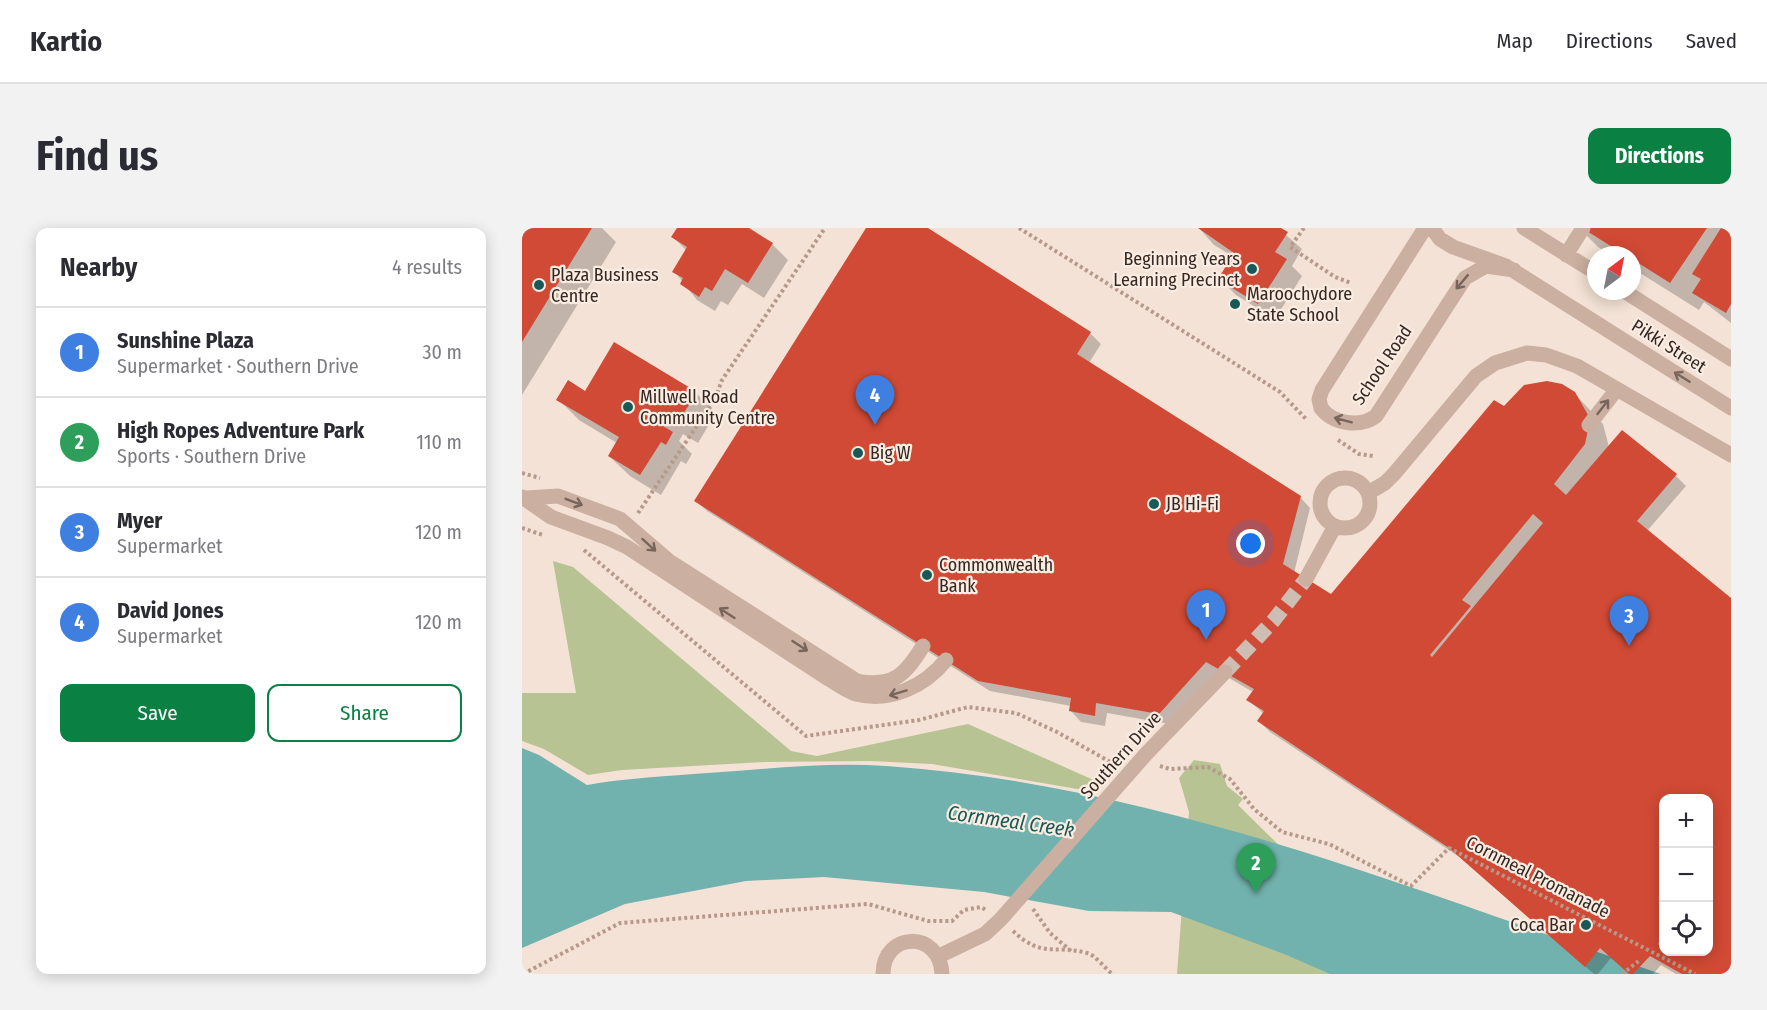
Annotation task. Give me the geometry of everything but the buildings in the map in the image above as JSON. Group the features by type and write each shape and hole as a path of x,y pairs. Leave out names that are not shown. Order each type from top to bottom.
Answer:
{"street":[{"name":"School Road","path":"1425,228 1322,390 1319,405 1324,412 1335,418 1361,423 1376,416 1458,287 1469,274 1486,266 1514,270"},
{"name":"Pikki Street","path":"1432,228 1449,246 1514,270 1731,408"},
{"path":"1524,228 1587,268"},
{"path":"1566,255 1583,228"},
{"name":"Pikki Street","path":"1638,300 1731,359"},
{"path":"1368,493 1386,483 1467,386 1495,363 1527,353 1546,355 1577,366 1731,456"},
{"path":"1589,425 1617,389"},
{"path":"1711,446 1731,463"},
{"path":"1349,479 1357,481 1368,493 1370,504 1364,520 1351,528 1335,526 1328,522 1321,508 1322,494 1333,482 1349,479"},
{"path":"525,497 558,496 620,519 677,574 827,678 856,694 882,697 907,690 938,670 946,660"},
{"path":"525,497 551,517 608,538 677,574 857,681 883,683 895,678 906,670 923,646"},
{"path":"1306,579 1335,526"},
{"name":"Southern Drive","path":"939,956 985,934 1005,915 1114,790 1224,672"},
{"path":"883,974 888,954 904,942 924,943 939,956 942,974"}],"path":[{"path":"628,511 636,517 715,399 722,380 825,228"},
{"path":"1019,228 1280,392 1302,417 1311,423"},
{"path":"1304,228 1290,247 1335,277 1351,283"},
{"path":"1336,439 1359,454 1373,456"},
{"path":"522,473 545,479"},
{"name":"Cornmeal Promanade","path":"1160,766 1170,769 1208,767 1230,779 1254,809 1282,832 1329,844 1411,886 1449,848 1695,974"},
{"path":"523,974 620,923 868,904 928,921 952,921 964,910 981,907 1005,915 1024,942 1039,949 1089,953 1112,974"},
{"path":"1033,909 1050,933 1072,952"},
{"path":"1622,974 1640,960"}],"green space":[{"path":"553,561 573,567 791,751 817,756 968,724 1098,782 1089,791 932,764 870,761 765,762 622,770 588,775 544,749 522,741 522,693 576,693"},
{"path":"1194,760 1220,764 1227,786 1243,799 1238,805 1410,974 1177,974 1189,812 1179,778"}],"water":[{"name":"Cornmeal Creek","path":"522,748 539,755 587,785 775,768 864,765 986,777 1085,794 1182,817 1375,875 1661,974 1330,974 1284,954 1171,912 1089,911 984,892 824,877 746,881 625,904 522,948"}],"tunnel":[{"path":"1225,672 1274,620 1306,579"}],"place":[{"name":"Beginning Years Learning Precinct","path":"1252,269"},
{"name":"Plaza Business Centre","path":"539,285"},
{"name":"Maroochydore State School","path":"1235,304"},
{"name":"Millwell Road Community Centre","path":"628,407"},
{"name":"David Jones","path":"875,425"},
{"name":"Big W","path":"858,453"},
{"name":"JB Hi-Fi","path":"1154,504"},
{"name":"Commonwealth Bank","path":"927,575"},
{"name":"Sunshine Plaza","path":"1206,640"},
{"name":"Myer","path":"1629,646"},
{"name":"High Ropes Adventure Park","path":"1256,893"},
{"name":"Coca Bar","path":"1586,925"}]}
